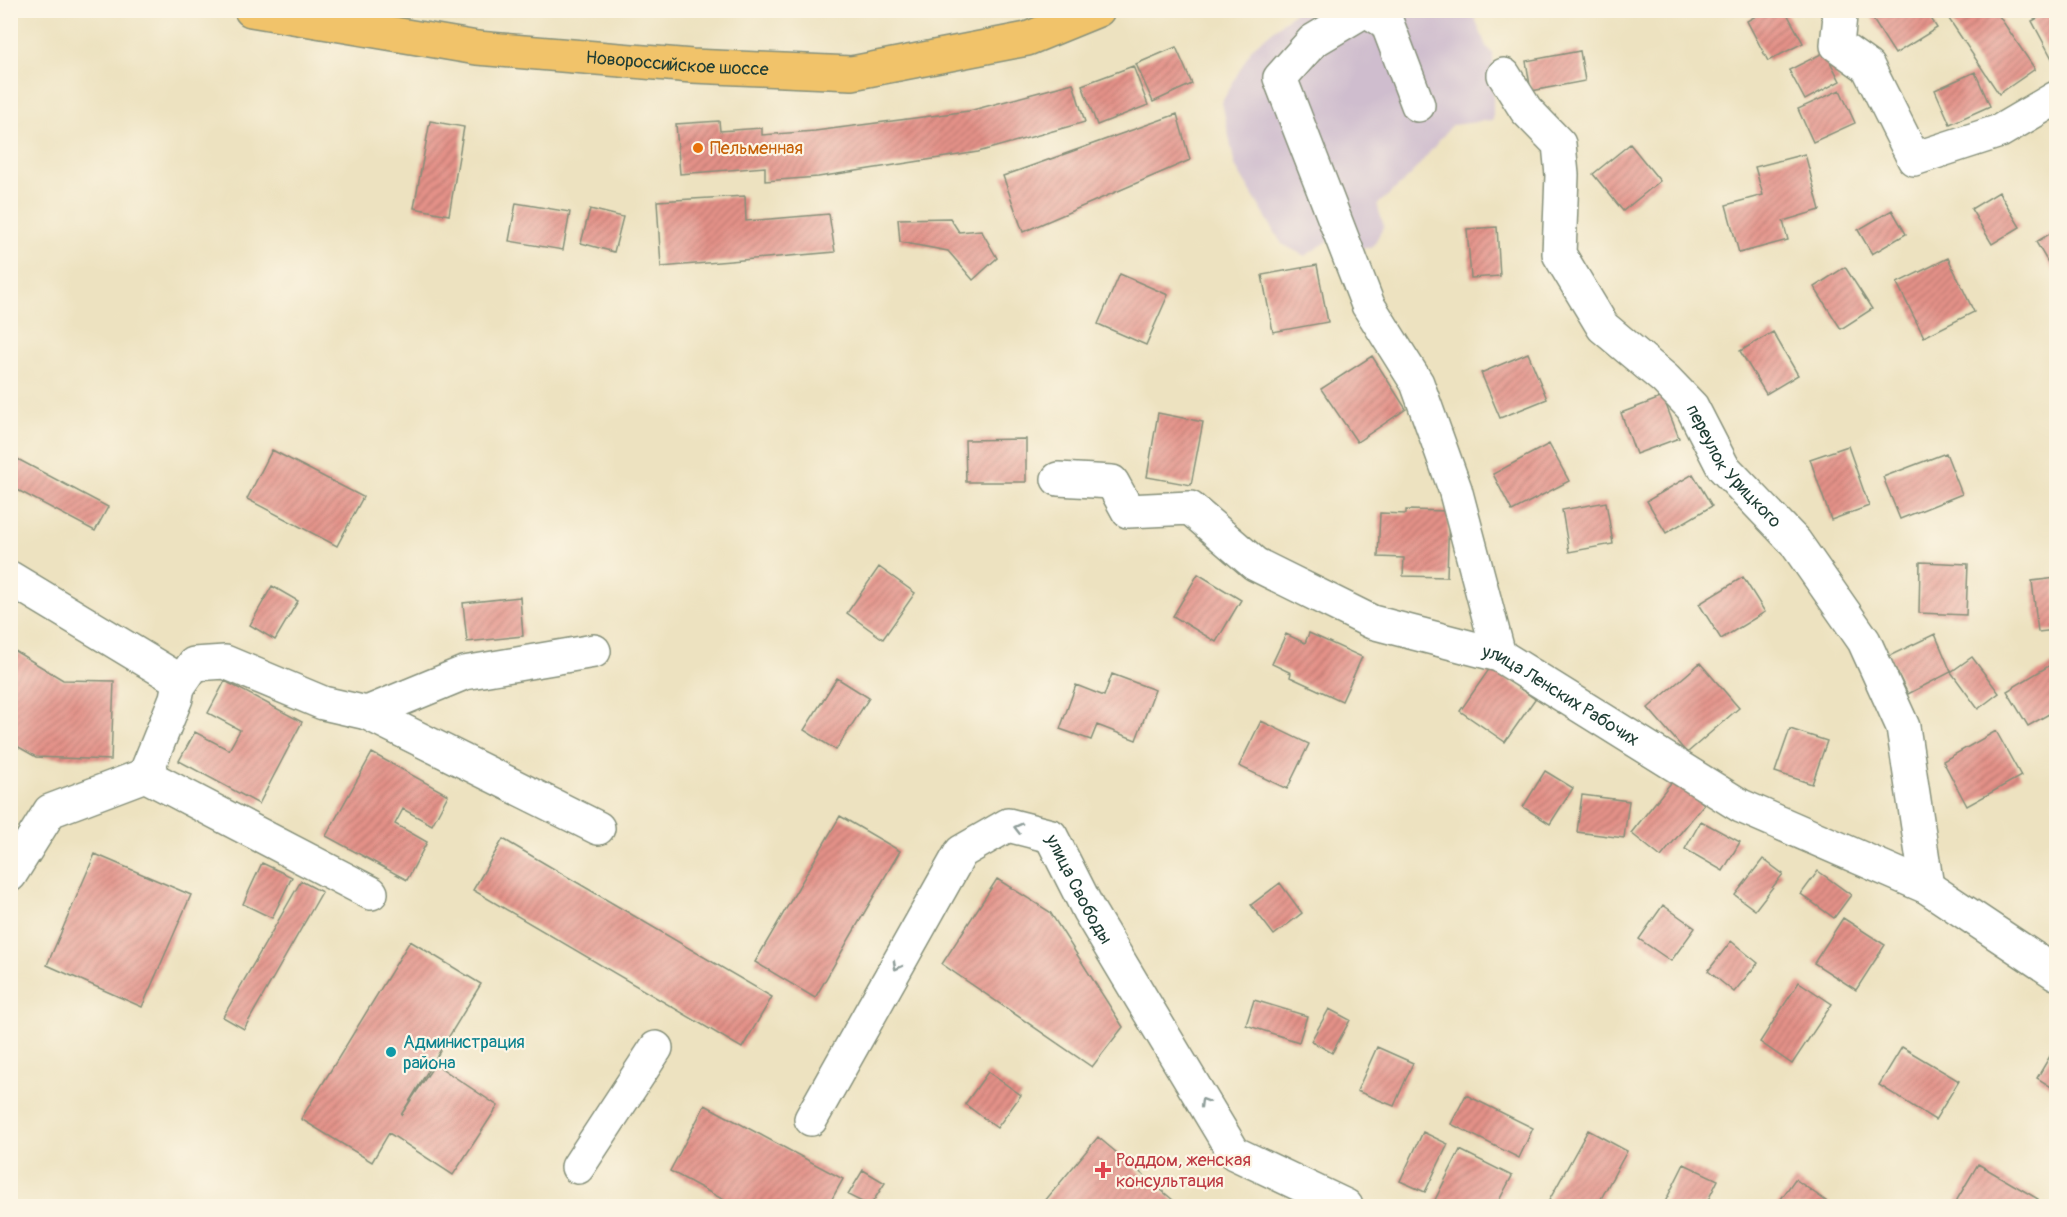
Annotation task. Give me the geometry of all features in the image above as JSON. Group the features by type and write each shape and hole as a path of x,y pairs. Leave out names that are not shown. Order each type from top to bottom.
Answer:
{"highway":[{"name":"Новороссийское шоссе","path":"251,10 477,48 692,66 852,73 1027,39 1098,10"}],"street":[{"path":"1418,105 1387,23 1365,10 1313,41 1280,78 1368,305 1417,382 1455,489 1499,655"},
{"path":"1837,10 1840,16 1837,45 1868,67 1914,159 2000,131 2056,98"},
{"name":"переулок Урицкого","path":"1504,75 1526,110 1559,144 1562,175 1559,254 1603,327 1665,379 1692,407 1723,467 1795,542 1864,641 1903,727 1928,887"},
{"name":"улица Ленских Рабочих","path":"1058,479 1113,482 1128,511 1190,508 1255,564 1372,622 1499,655 1741,806 1928,887 2056,973"},
{"path":"10,578 165,670 174,676 178,687"},
{"path":"367,713 464,673 594,651"},
{"path":"145,775 178,687 194,664 225,662 323,703 367,713 598,828"},
{"path":"10,875 50,811 145,775 371,893"},
{"name":"улица Свободы","path":"811,1119 962,852 1008,825 1051,836 1089,911 1234,1153 1346,1206"},
{"path":"578,1167 656,1048"}],"shaded area":[{"path":"1296,11 1472,11 1486,46 1493,54 1493,120 1452,125 1410,176 1377,205 1384,226 1372,248 1352,248 1350,227 1305,256 1282,244 1235,166 1222,102 1252,48"}],"building":[{"path":"1766,10 1785,10 1803,43 1768,61 1747,21"},
{"path":"1877,10 1926,10 1937,28 1895,54 1870,15"},
{"path":"1943,10 1995,10 2035,69 1999,94"},
{"path":"2056,10 2056,66 2032,21"},
{"path":"1176,47 1192,84 1153,102 1136,64"},
{"path":"1580,51 1585,81 1531,91 1526,61"},
{"path":"1825,52 1840,81 1805,100 1789,70"},
{"path":"1133,66 1148,105 1097,125 1082,85"},
{"path":"1975,72 1990,106 1950,124 1935,90"},
{"path":"1073,83 1085,122 978,152 818,177 765,181 765,167 680,174 676,124 719,121 720,131 762,128 762,135 815,131 969,111"},
{"path":"1840,90 1855,123 1813,142 1798,109"},
{"path":"1177,114 1190,160 1023,232 1003,176"},
{"path":"430,121 464,127 449,215 414,208"},
{"path":"1630,144 1660,181 1623,211 1593,174"},
{"path":"1805,154 1820,210 1783,221 1788,240 1739,253 1726,205 1763,195 1755,167"},
{"path":"1999,192 2020,227 1992,244 1971,209"},
{"path":"745,196 746,221 829,214 835,252 661,267 657,201"},
{"path":"516,203 570,212 563,250 509,241"},
{"path":"590,209 623,217 614,252 581,243"},
{"path":"1892,210 1906,234 1872,254 1858,230"},
{"path":"950,218 959,232 981,230 997,258 973,280 948,251 900,242 898,219"},
{"path":"1497,227 1500,276 1471,278 1467,229"},
{"path":"2056,230 2056,268 2053,271 2036,242"},
{"path":"1948,258 1974,312 1924,337 1897,283"},
{"path":"1317,265 1328,322 1273,332 1262,275"},
{"path":"1845,267 1872,309 1841,329 1814,287"},
{"path":"1120,274 1168,295 1146,345 1098,324"},
{"path":"1773,332 1798,375 1766,394 1740,351"},
{"path":"1528,353 1547,399 1500,418 1481,373"},
{"path":"1372,356 1406,409 1357,442 1321,389"},
{"path":"1663,397 1679,438 1636,454 1621,413"},
{"path":"1158,413 1203,422 1191,485 1147,477"},
{"path":"1026,439 1026,482 966,482 965,440"},
{"path":"1549,444 1569,481 1512,511 1493,474"},
{"path":"1848,446 1869,506 1831,520 1810,459"},
{"path":"272,450 363,497 337,546 247,499"},
{"path":"1946,453 1962,494 1900,519 1883,477"},
{"path":"10,455 108,507 95,531 10,486"},
{"path":"1693,474 1712,506 1666,533 1647,501"},
{"path":"1606,502 1613,544 1569,552 1562,510"},
{"path":"1406,510 1449,511 1447,577 1403,576 1404,558 1378,557 1380,513 1406,514"},
{"path":"1920,562 1968,564 1966,615 1919,613"},
{"path":"879,567 915,593 883,639 847,613"},
{"path":"1198,574 1241,600 1216,642 1173,616"},
{"path":"1743,577 1765,612 1721,639 1699,604"},
{"path":"2056,578 2056,630 2038,632 2032,581"},
{"path":"272,586 298,601 275,640 250,625"},
{"path":"520,597 523,636 467,642 463,603"},
{"path":"1309,633 1362,657 1342,701 1290,677 1291,673 1272,664 1286,634 1305,643"},
{"path":"1935,634 1951,672 1908,694 1889,656"},
{"path":"10,648 63,680 114,681 111,760 36,757 10,742"},
{"path":"1972,657 1999,693 1978,709 1951,672"},
{"path":"1700,663 1739,708 1687,753 1648,708"},
{"path":"2052,664 2056,671 2056,710 2028,726 2007,691"},
{"path":"1490,668 1535,699 1505,742 1460,711"},
{"path":"1112,674 1155,690 1136,740 1097,725 1091,740 1060,729 1076,685 1104,696"},
{"path":"837,678 869,698 836,750 804,730"},
{"path":"225,681 302,722 259,804 179,761 195,732 229,750 240,730 208,713"},
{"path":"1261,721 1309,744 1287,789 1239,766"},
{"path":"1790,729 1827,741 1812,784 1775,772"},
{"path":"1996,731 2021,776 1967,806 1943,761"},
{"path":"372,753 448,795 432,825 403,809 395,824 427,842 407,880 326,836"},
{"path":"1545,771 1573,788 1550,824 1523,807"},
{"path":"1674,779 1704,804 1661,857 1631,833"},
{"path":"1582,795 1629,801 1624,838 1577,832"},
{"path":"840,816 900,851 815,998 755,962"},
{"path":"1701,821 1740,842 1723,871 1685,849"},
{"path":"503,839 772,997 742,1048 473,890"},
{"path":"95,854 191,895 142,1007 47,965"},
{"path":"1763,859 1783,874 1755,910 1735,895"},
{"path":"262,863 292,877 272,918 243,904"},
{"path":"1818,871 1851,895 1834,918 1801,894"},
{"path":"997,879 1050,912 1123,1027 1092,1067 942,964"},
{"path":"301,881 322,892 244,1029 223,1017"},
{"path":"1280,883 1302,913 1274,935 1251,905"},
{"path":"1663,905 1695,928 1671,961 1639,939"},
{"path":"1843,918 1885,945 1856,990 1814,963"},
{"name":"Администрация района","path":"410,941 481,984 401,1115 435,1064 498,1106 453,1175 389,1133 372,1162 301,1119"},
{"path":"1731,941 1758,963 1734,992 1708,971"},
{"path":"1799,982 1832,1004 1792,1064 1760,1042"},
{"path":"1254,1000 1307,1016 1299,1042 1246,1025"},
{"path":"1329,1009 1350,1020 1332,1053 1311,1041"},
{"path":"2056,1046 2056,1090 2037,1078"},
{"path":"1377,1047 1413,1063 1394,1106 1357,1091"},
{"path":"1902,1047 1959,1081 1935,1120 1879,1085"},
{"path":"988,1072 1021,1095 997,1128 965,1104"},
{"path":"1466,1095 1533,1128 1519,1158 1451,1124"},
{"path":"705,1105 843,1179 828,1206 735,1206 670,1171"},
{"path":"1588,1130 1627,1151 1597,1206 1546,1206"},
{"path":"1423,1132 1448,1144 1425,1192 1400,1181"},
{"name":"Роддом, женская консультация","path":"1098,1137 1180,1206 1050,1206 1044,1202"},
{"path":"1460,1150 1512,1176 1496,1206 1432,1206"},
{"path":"1684,1164 1718,1180 1705,1206 1663,1206"},
{"path":"1978,1164 2038,1199 2033,1206 1960,1206 1955,1203"},
{"path":"863,1170 885,1183 870,1206 848,1195"},
{"path":"1795,1179 1833,1206 1776,1206"}],"place":[{"name":"Пельменная","path":"698,148"},
{"name":"Администрация района","path":"391,1052"},
{"name":"Роддом, женская консультация","path":"1103,1170"}]}
